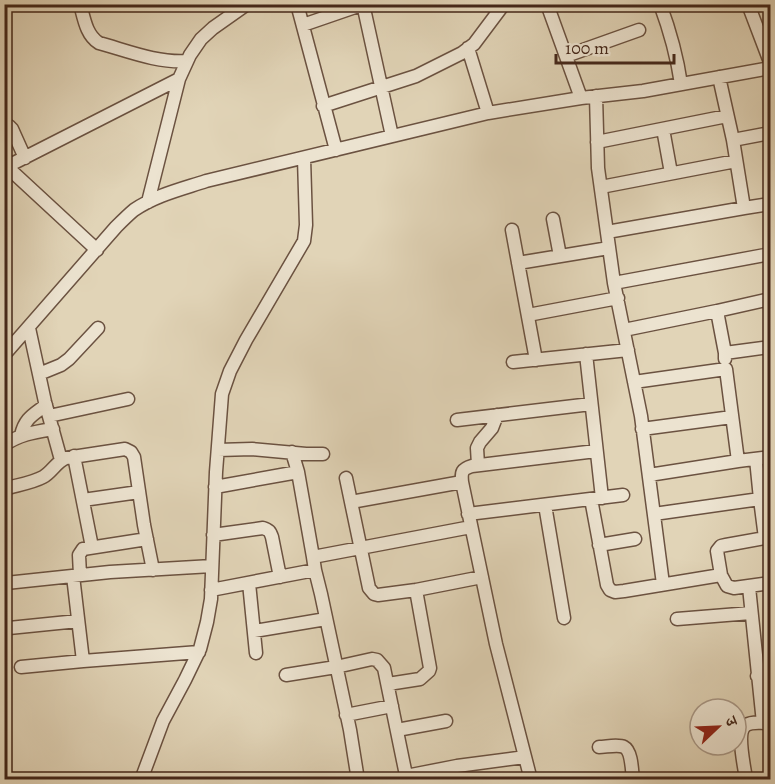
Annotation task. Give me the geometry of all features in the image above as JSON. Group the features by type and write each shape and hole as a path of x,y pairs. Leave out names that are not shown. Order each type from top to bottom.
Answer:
{"street":[{"path":"81,4 88,31 99,43 157,60 187,61"},
{"path":"148,202 179,79 187,61 201,39 248,4"},
{"path":"297,4 336,150"},
{"path":"323,106 416,76 462,53 474,44 504,4"},
{"path":"547,4 581,98"},
{"path":"660,4 678,62 681,84"},
{"path":"748,4 771,62"},
{"path":"303,24 363,5 392,136"},
{"path":"566,56 639,30"},
{"path":"468,48 488,113"},
{"path":"4,355 116,227 132,212 148,202 207,181 488,113 643,91 771,68"},
{"path":"719,77 733,140 744,208"},
{"path":"98,250 5,166 179,79"},
{"path":"596,96 598,168 614,283 642,429 663,584"},
{"path":"597,142 727,116"},
{"path":"4,125 12,129 25,158"},
{"path":"663,129 671,173"},
{"path":"733,140 771,133"},
{"path":"141,780 163,721 199,652 207,622 211,590 222,394 230,371 304,241 306,225 304,158"},
{"path":"601,187 736,161"},
{"path":"607,232 771,204"},
{"path":"553,219 560,256"},
{"path":"512,230 536,360"},
{"path":"518,263 609,248"},
{"path":"614,283 771,253"},
{"path":"528,315 618,298"},
{"path":"624,330 771,299"},
{"path":"717,311 738,460"},
{"path":"29,328 61,460"},
{"path":"39,374 69,359 98,328"},
{"path":"724,353 771,347"},
{"path":"513,362 628,350"},
{"path":"586,354 596,452 596,498 600,545 610,590 615,592 721,575"},
{"path":"634,382 726,369"},
{"path":"21,435 26,421 48,411 128,399"},
{"path":"457,420 591,404"},
{"path":"478,465 477,448 492,428 496,415"},
{"path":"642,429 732,417"},
{"path":"4,445 21,435 53,429"},
{"path":"218,450 252,449 323,453"},
{"path":"4,489 42,477 61,460 74,456 128,450 134,457 153,570"},
{"path":"292,452 298,472 315,570 358,780"},
{"path":"531,780 495,644 462,482 462,471 478,465 596,452"},
{"path":"74,456 92,547"},
{"path":"649,475 738,460 771,457"},
{"path":"756,459 760,499 768,538 722,546 717,551 721,575 727,586 749,587 771,583"},
{"path":"215,488 298,472"},
{"path":"346,478 369,588 374,594 416,590 482,577"},
{"path":"351,502 462,482"},
{"path":"83,500 139,492"},
{"path":"313,557 545,505 623,495"},
{"path":"654,514 760,499"},
{"path":"545,505 564,618"},
{"path":"213,535 267,529 270,532 280,577"},
{"path":"83,661 78,621 77,575 80,552 92,547 147,539"},
{"path":"600,545 635,539"},
{"path":"6,583 77,575 212,566"},
{"path":"211,590 315,570"},
{"path":"249,583 256,654"},
{"path":"746,780 740,739 741,731 744,726 750,724 767,723 757,676 749,587"},
{"path":"387,684 420,679 430,668 416,590"},
{"path":"677,619 751,613"},
{"path":"254,631 326,619"},
{"path":"9,628 78,621"},
{"path":"21,667 199,652"},
{"path":"286,675 372,659 382,664 406,778 458,766 525,757"},
{"path":"757,676 771,676"},
{"path":"346,715 392,706"},
{"path":"396,730 446,721"},
{"path":"599,747 622,746 626,748 631,761 633,780"}]}
